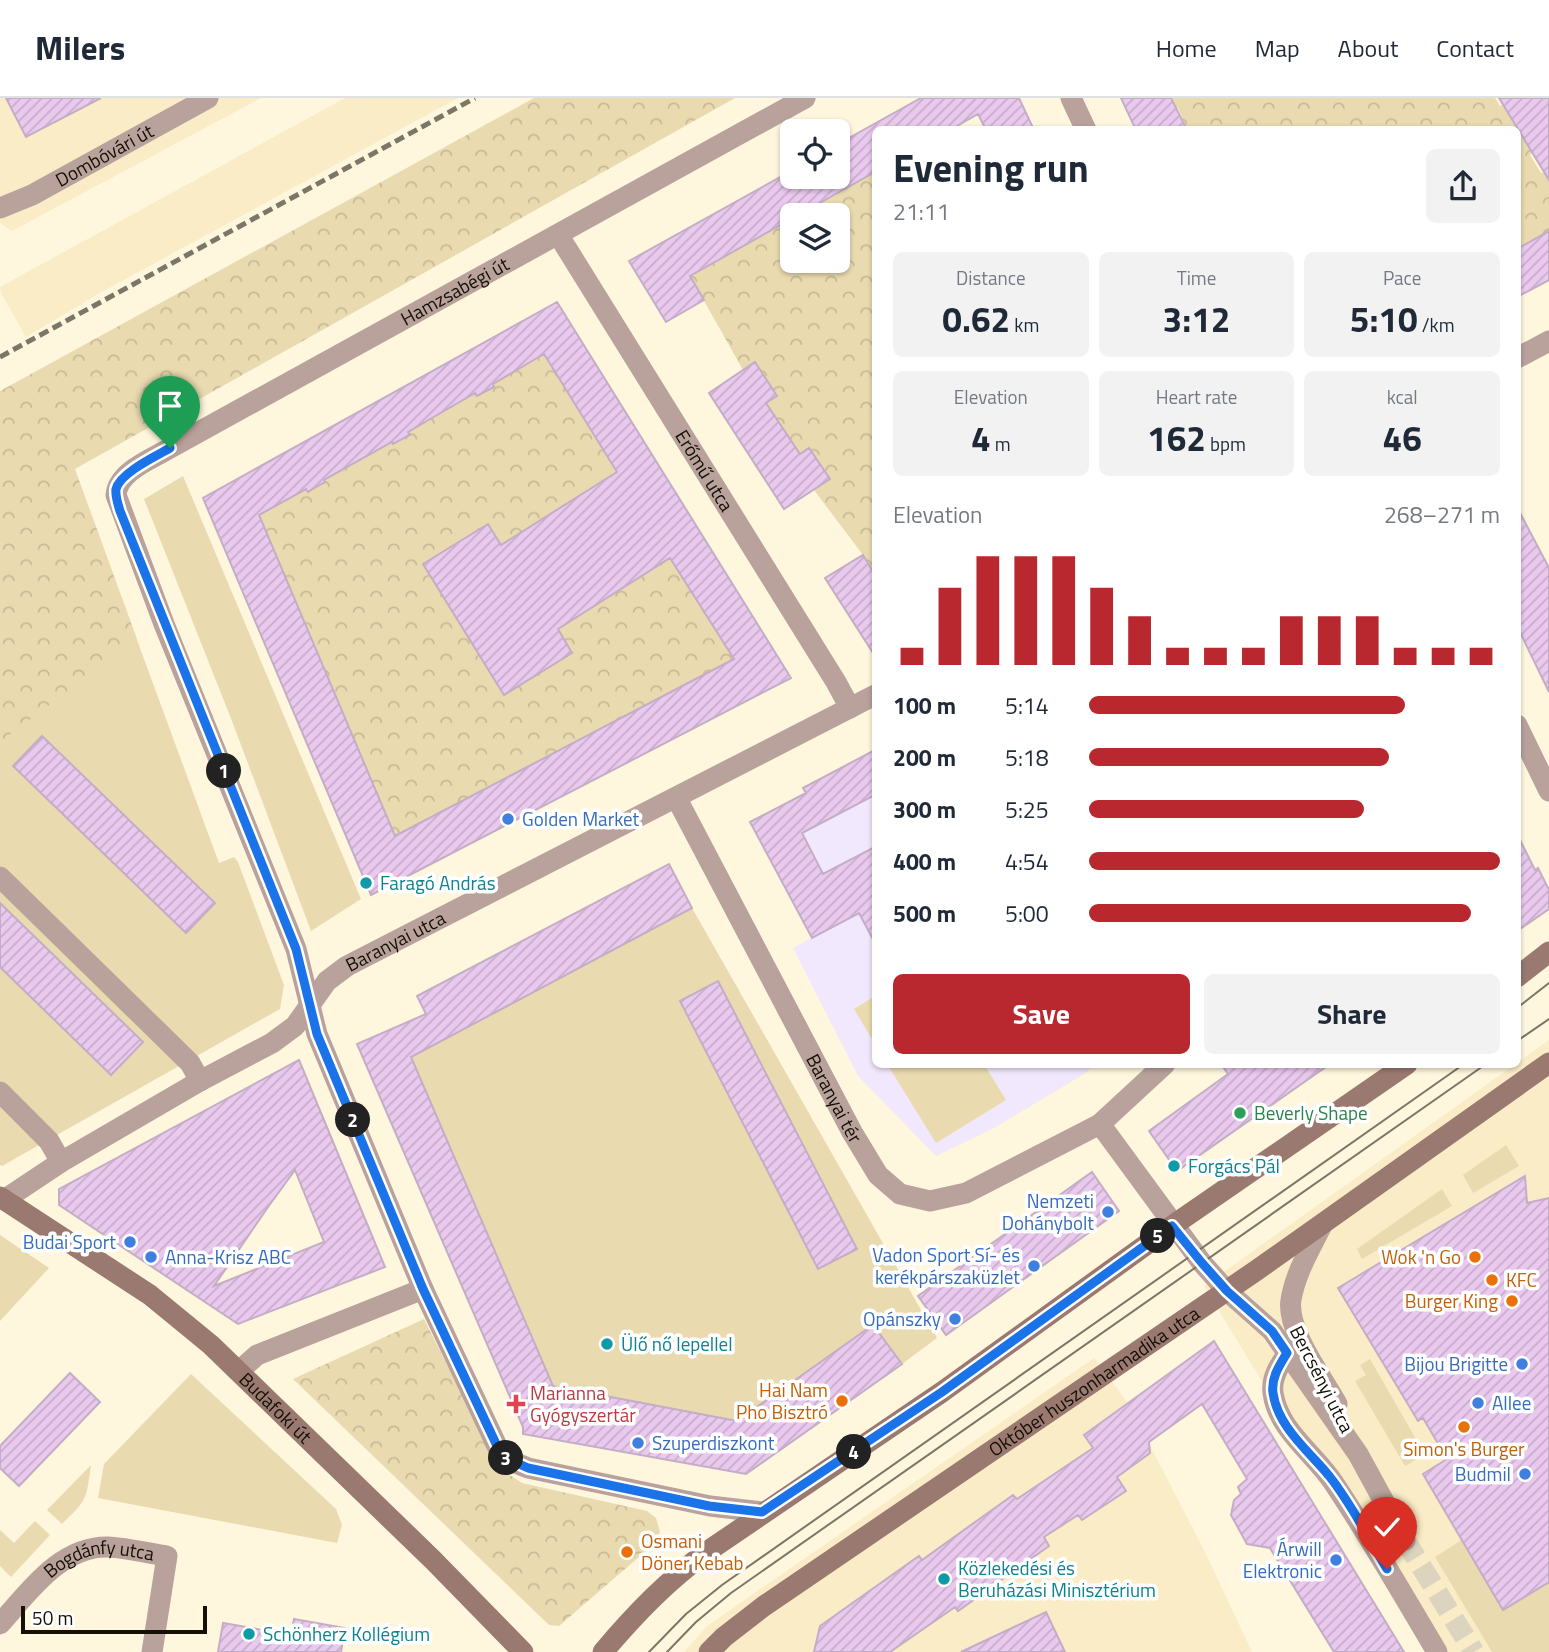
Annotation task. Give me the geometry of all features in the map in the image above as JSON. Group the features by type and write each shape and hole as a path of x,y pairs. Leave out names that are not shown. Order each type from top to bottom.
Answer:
{"main road":[{"path":"1521,974 1549,953"},
{"name":"Október huszonharmadika utca","path":"709,1652 724,1637 784,1592 1227,1291 1549,1063"},
{"path":"603,1652 636,1612 673,1577 762,1512 942,1392 1172,1226 1402,1068"},
{"name":"Budafoki út","path":"2,1198 150,1295 239,1371 523,1652"}],"street":[{"name":"Dombóvári út","path":"0,208 32,195 208,98"},
{"name":"Hamzsabégi út","path":"311,1004 296,949 145,574 116,495 117,486 122,478 170,448 806,98"},
{"path":"1071,98 1084,126"},
{"name":"Erőmű utca","path":"559,236 850,708"},
{"path":"1521,356 1549,341"},
{"name":"Baranyai utca","path":"2,1198 200,1081 272,1043 295,1026 327,981 347,966 677,799 872,697"},
{"path":"1521,733 1549,791"},
{"name":"Baranyai tér","path":"677,799 852,1132 878,1175 900,1194 930,1201 966,1193 1100,1124 1161,1068"},
{"path":"0,877 190,1063 200,1081"},
{"path":"311,1004 317,1034 423,1289 498,1448 506,1458 528,1468 709,1506 762,1512"},
{"path":"0,1092 49,1141 61,1162"},
{"path":"1100,1124 1172,1226"},
{"name":"Bercsényi utca","path":"1322,1225 1298,1275 1290,1301 1290,1313 1294,1328 1343,1414 1358,1454"},
{"name":"Bercsényi utca","path":"1172,1226 1227,1291 1272,1331 1358,1454 1405,1539"},
{"path":"239,1371 257,1355 423,1289"},
{"name":"Bercsényi utca","path":"1287,1353 1276,1372 1273,1392 1280,1414 1301,1445 1331,1478 1437,1652"},
{"name":"Bogdánfy utca","path":"0,1624 43,1577 65,1559 88,1550 107,1547 167,1556 152,1652"}],"shaded area":[{"path":"0,98 261,98 12,231 0,223"},
{"path":"345,98 458,98 98,294 26,337 0,287"},
{"path":"872,752 872,1068 1091,1068 994,1128 936,1156 858,1076 793,948 811,938 750,822 805,793 803,788"},
{"path":"1549,1040 1549,1652 1426,1652 1204,1286 1510,1068 1521,1068 1521,1060"},
{"path":"1094,1358 1128,1403 1205,1552 1252,1652 684,1652 707,1626"}],"green space":[{"path":"534,98 735,98 75,469 137,639 0,742 0,391"},
{"path":"1171,98 1495,98 1500,106 1503,104 1516,126 1186,126 1178,108 1176,109"},
{"path":"1521,134 1541,173 1544,172 1549,180 1549,231 1521,246"},
{"path":"872,174 872,570 814,490 829,479 800,454 766,403 777,396 743,370 690,276 780,225 780,273 850,273 850,203 819,203 845,189 850,189 850,186"},
{"path":"544,354 617,472 501,545 488,524 424,564 503,694 572,653 558,629 670,558 734,659 395,836 259,515 306,489 308,492 325,482 324,480 392,442 394,444 409,435 408,432 475,393 477,396 494,387 493,384"},
{"path":"183,476 361,899 311,931 144,499"},
{"path":"87,504 219,863 234,857 238,862 284,985 280,1009 2,1166 0,571"},
{"path":"692,908 937,1338 902,1364 873,1325 737,1421 553,1386 406,1045 440,1041"},
{"path":"872,998 872,1039 854,1009"},
{"path":"889,1068 986,1068 1006,1100 936,1143"},
{"path":"1506,1145 1519,1166 1473,1193 1463,1175"},
{"path":"1442,1189 1452,1206 1362,1259 1357,1249"},
{"path":"0,1235 49,1268 0,1321"},
{"path":"424,1319 499,1468 522,1483 647,1511 656,1518 660,1532 654,1544 559,1626 549,1625 293,1379"},
{"path":"1370,1359 1425,1455 1405,1466 1355,1381 1366,1375 1360,1365"},
{"path":"191,1374 336,1509 342,1525 337,1543 98,1498 104,1464"},
{"path":"91,1465 84,1498 62,1524 47,1510"},
{"path":"35,1521 50,1535 11,1577 0,1566 0,1530 14,1543"},
{"path":"1462,1540 1504,1609 1549,1582 1549,1652 1492,1652 1435,1557"}],"building":[{"path":"6,98 101,98 26,137"},
{"path":"921,98 1019,98 1032,126 984,126 978,114 957,126 872,126 872,174 850,186 850,137"},
{"path":"1121,98 1171,98 1185,126 1134,126"},
{"path":"1499,98 1549,98 1549,180 1521,134 1521,126 1516,126"},
{"path":"780,177 780,189 845,189 819,203 780,203 780,225 690,276 704,300 666,322 629,261"},
{"path":"1549,231 1549,280 1521,295 1521,247"},
{"path":"557,302 791,678 371,895 203,498","holes":["544,354 617,472 501,545 488,524 423,564 504,695 572,653 558,629 670,558 734,659 395,836 259,515 306,489 308,492 325,482 324,480 392,442 393,444 410,435 408,432 475,393 477,396 494,387 493,384"]},
{"path":"755,362 777,396 766,403 800,454 809,448 830,479 784,509 709,393"},
{"path":"1521,515 1549,568 1549,692 1521,634"},
{"path":"863,555 872,570 872,651 825,578"},
{"path":"42,736 215,903 186,933 13,766"},
{"path":"872,752 872,797 802,833 823,874 872,849 872,937 859,913 812,938 750,822 806,793 803,788"},
{"path":"1521,842 1549,890 1549,909 1521,928"},
{"path":"669,864 692,908 411,1057 553,1386 737,1421 873,1325 902,1364 746,1474 523,1434 523,1427 357,1044 426,1014 417,996"},
{"path":"0,903 143,1042 111,1075 0,967"},
{"path":"718,981 857,1249 818,1269 680,1001"},
{"path":"299,1060 385,1267 238,1324 59,1205 59,1189","holes":["295,1170 324,1242 214,1286"]},
{"path":"1224,1068 1324,1068 1177,1171 1149,1131 1228,1074"},
{"path":"1092,1172 1119,1211 946,1335 918,1296"},
{"name":"Allee","path":"1525,1176 1527,1203 1549,1198 1549,1582 1503,1610 1423,1474 1447,1459 1423,1418 1418,1421 1338,1288"},
{"path":"1214,1341 1404,1652 1334,1652 1270,1548 1247,1544 1231,1515 1234,1500 1241,1494 1238,1487 1247,1479 1202,1404 1149,1442 1150,1453 1117,1477 1126,1491 1082,1520 1078,1515 1044,1537 1049,1546 958,1611 955,1607 890,1652 814,1652 820,1626 919,1556 922,1560 1013,1495 1017,1499 1093,1448 1084,1435"},
{"path":"70,1373 100,1402 19,1486 0,1468 0,1446"},
{"path":"1046,1612 1065,1652 961,1652"},
{"name":"Schönherz Kollégium","path":"294,1619 345,1628 341,1652 218,1652 223,1623 291,1635"}],"tunnel":[{"path":"1405,1540 1474,1652"}],"tram line":[{"path":"1521,1005 1549,983"},
{"path":"1521,1038 1549,1019"},
{"path":"649,1652 686,1614 722,1585 1458,1068"},
{"path":"667,1652 696,1622 731,1593 1480,1068"}],"railway":[{"path":"0,357 475,98"}],"place":[{"name":"Golden Market","path":"508,819"},
{"name":"Faragó András","path":"366,883"},
{"name":"Beverly Shape","path":"1240,1113"},
{"name":"Forgács Pál","path":"1174,1166"},
{"name":"Nemzeti Dohánybolt","path":"1108,1212"},
{"name":"Budai Sport","path":"130,1242"},
{"name":"Anna-Krisz ABC","path":"151,1257"},
{"name":"Wok 'n Go","path":"1475,1257"},
{"name":"Vadon Sport Sí- és kerékpárszaküzlet","path":"1034,1266"},
{"name":"KFC","path":"1492,1280"},
{"name":"Burger King","path":"1512,1301"},
{"name":"Opánszky","path":"955,1319"},
{"name":"Ülő nő lepellel","path":"607,1344"},
{"name":"Bijou Brigitte","path":"1522,1364"},
{"name":"Hai Nam Pho Bisztró","path":"842,1401"},
{"name":"Allee","path":"1478,1403"},
{"name":"Marianna Gyógyszertár","path":"516,1404"},
{"name":"Simon's Burger","path":"1464,1427"},
{"name":"Szuperdiszkont","path":"638,1443"},
{"name":"Budmil","path":"1525,1474"},
{"name":"Osmani Döner Kebab","path":"627,1552"},
{"name":"Árwill Elektronic","path":"1336,1560"},
{"name":"Közlekedési és Beruházási Minisztérium","path":"944,1579"},
{"name":"Schönherz Kollégium","path":"249,1634"}],"route":[{"path":"170,448 122,478 116,495 120,511 296,949 317,1034 423,1289 498,1448 506,1458 528,1468 709,1506 762,1512 942,1392 1172,1226 1227,1291 1272,1331 1287,1353 1276,1372 1273,1392 1280,1414 1301,1445 1331,1478 1387,1569"}]}
